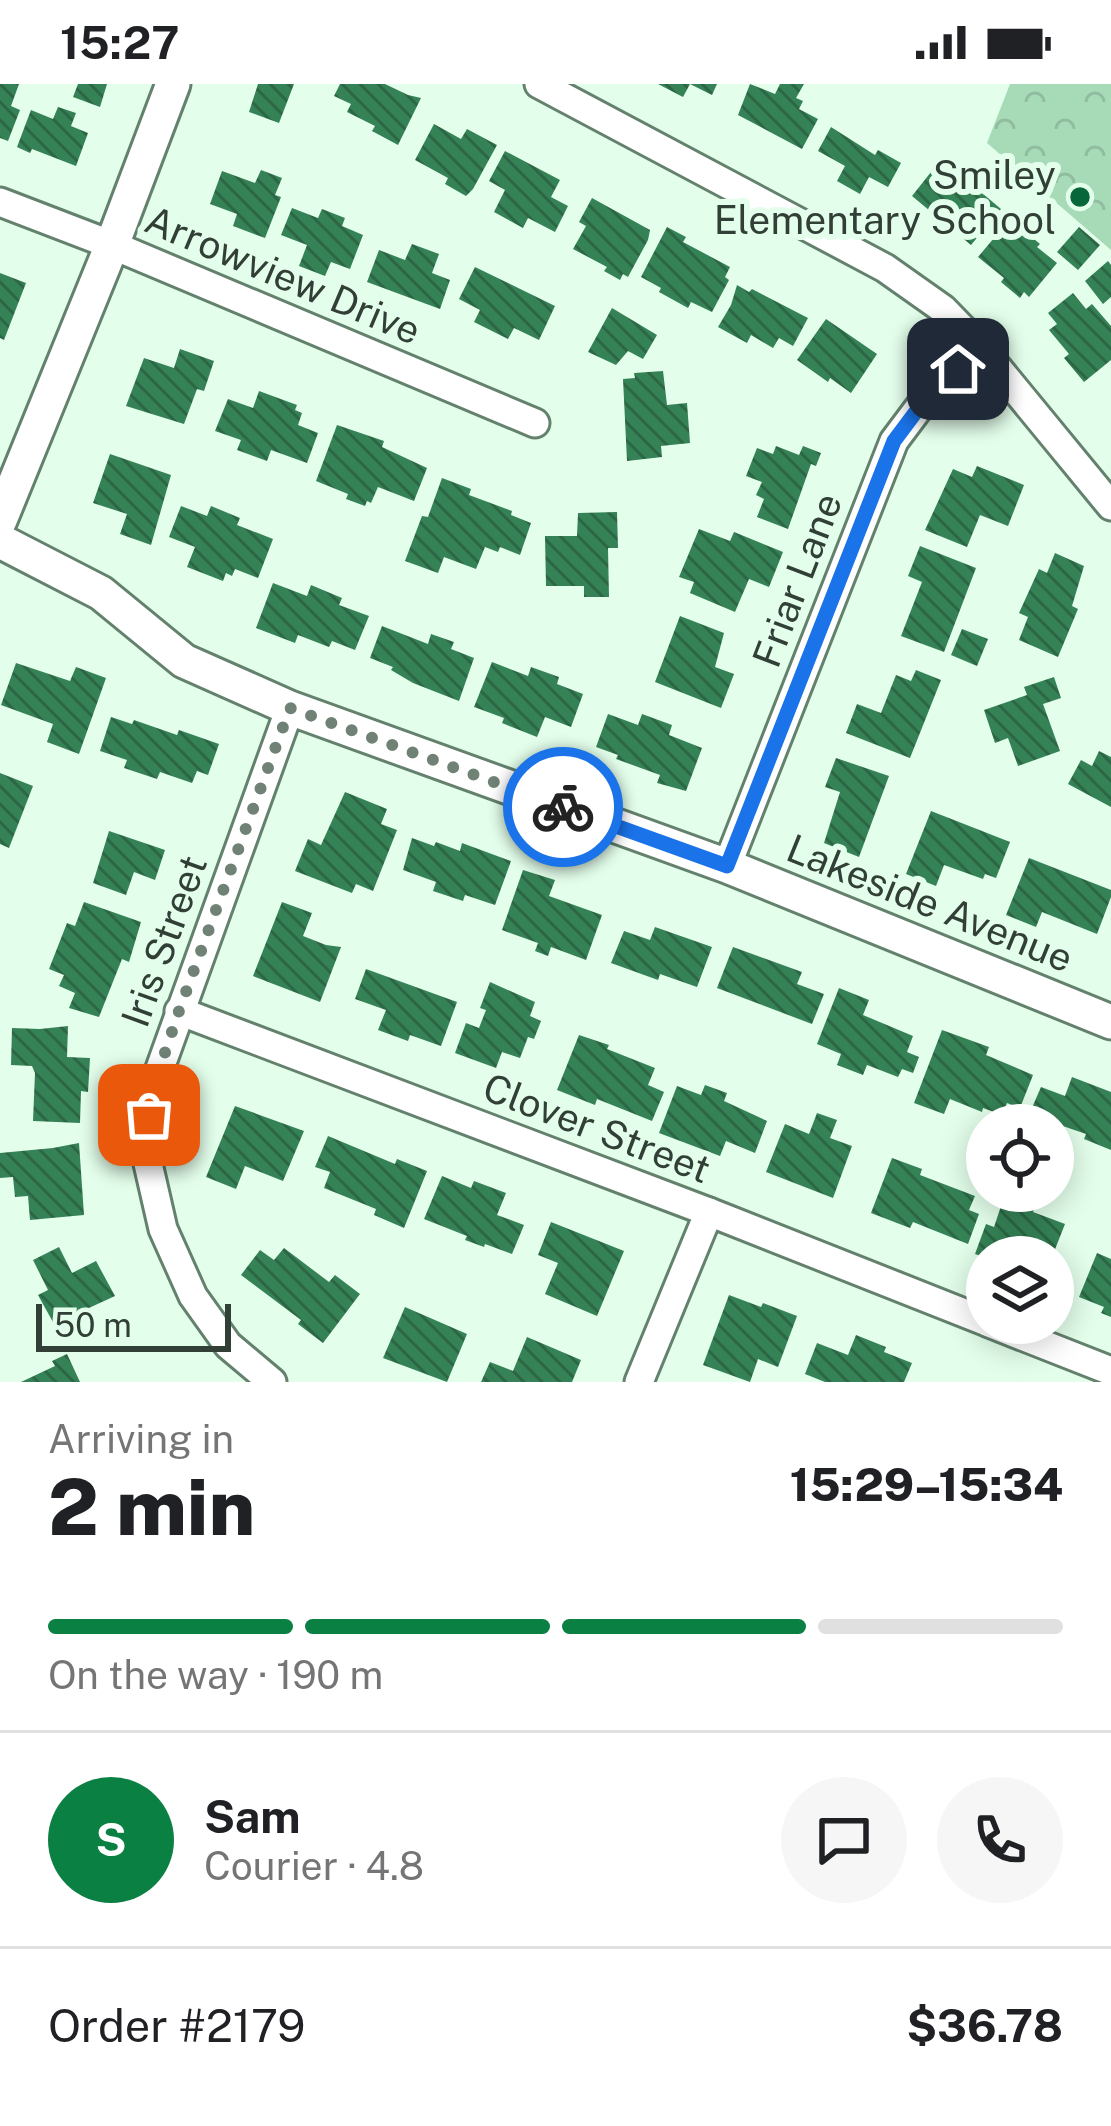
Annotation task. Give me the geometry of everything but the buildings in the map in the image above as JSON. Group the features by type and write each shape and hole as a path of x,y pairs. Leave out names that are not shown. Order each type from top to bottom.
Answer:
{"street":[{"path":"0,520 173,84"},
{"path":"539,84 885,268 944,309 1111,506"},
{"name":"Arrowview Drive","path":"0,202 535,423"},
{"name":"Friar Lane","path":"727,866 894,441 933,389 982,350"},
{"name":"Lakeside Avenue","path":"0,541 101,592 184,661 290,708 727,866 1111,1022"},
{"name":"Iris Street","path":"272,1382 228,1345 193,1296 163,1229 144,1146 154,1085 290,708"},
{"name":"Clover Street","path":"179,1011 966,1314"},
{"path":"639,1382 709,1212"},
{"name":"Clover Street","path":"1042,1344 1111,1371"}],"green space":[{"name":"Smiley Elementary School","path":"1010,84 1111,84 1111,250 987,143"}],"way so far":[{"path":"149,1115 179,1011 290,708 563,807"}],"place":[{"name":"Smiley Elementary School","path":"1080,197"}],"route":[{"path":"563,807 727,866 894,441 933,389 958,369"}]}
